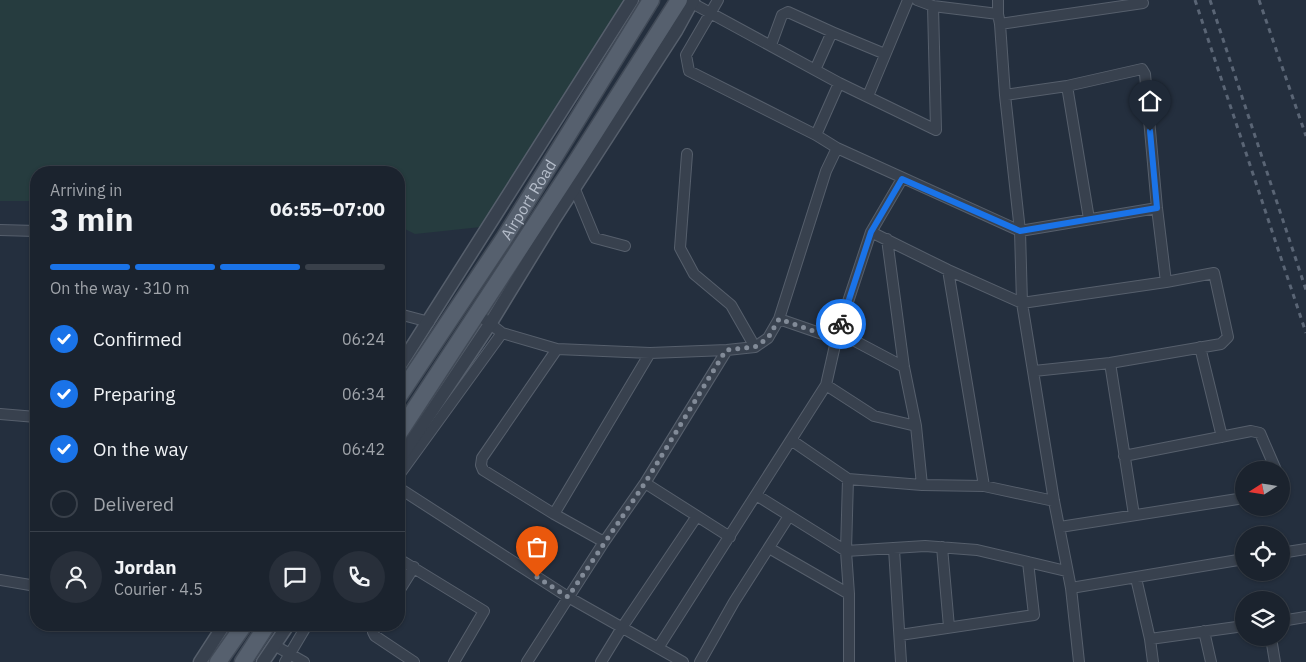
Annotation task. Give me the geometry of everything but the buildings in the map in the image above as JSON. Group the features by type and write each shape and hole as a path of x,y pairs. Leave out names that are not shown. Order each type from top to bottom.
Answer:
{"main road":[{"name":"Airport Road","path":"405,387 505,237 651,0"},
{"path":"405,424 484,319 688,1"},
{"path":"218,662 240,631"},
{"path":"243,662 263,631"}],"street":[{"path":"405,358 632,0"},
{"path":"718,0 686,55 689,71 816,135 837,148 902,179 1020,231 1157,208"},
{"path":"868,96 908,0"},
{"path":"917,0 933,6 999,19 1143,4"},
{"path":"998,0 1004,95 1020,231 1022,303 1066,571 1071,588 1079,662"},
{"path":"688,1 839,83 936,130 933,6"},
{"path":"771,45 782,14 788,12 885,54"},
{"path":"816,70 832,32"},
{"path":"1004,95 1067,86 1142,69 1146,74 1157,208 1166,282"},
{"path":"816,135 839,83"},
{"path":"1067,86 1088,219"},
{"path":"405,450 484,319 574,187 613,116"},
{"path":"484,319 502,333 557,349 650,353 755,347 768,338 779,319 826,171 837,148"},
{"path":"687,154 680,248 694,274 730,305 755,347"},
{"path":"658,648 826,385 838,335 871,232 902,179"},
{"path":"574,187 595,238 625,246"},
{"path":"0,230 30,231"},
{"path":"871,232 948,270 1022,303 1214,273 1228,337 1221,344 1110,363 1034,371"},
{"path":"886,239 904,367 916,426 922,485"},
{"path":"948,270 984,486"},
{"path":"405,316 429,322"},
{"path":"779,319 838,335 904,367"},
{"path":"405,466 502,333"},
{"path":"1200,348 1222,437"},
{"path":"557,349 482,458 481,465 483,470 554,514 604,542"},
{"path":"527,662 604,542 645,483 726,350"},
{"path":"554,514 650,353"},
{"path":"1110,363 1134,515"},
{"path":"826,385 874,416 916,426"},
{"path":"0,414 30,416"},
{"path":"1124,456 1251,431 1260,433 1272,461"},
{"path":"791,440 848,479 922,485 984,486 1054,501"},
{"path":"848,479 846,551 849,594 849,662"},
{"path":"645,483 730,536"},
{"path":"405,492 568,597 623,626 682,662"},
{"path":"756,495 846,551 925,546 977,550 1066,571"},
{"path":"1060,527 1235,499"},
{"path":"605,661 623,626 697,516"},
{"path":"700,662 734,602 789,516"},
{"path":"942,547 949,627"},
{"path":"769,548 849,594"},
{"path":"894,549 901,662"},
{"path":"1290,552 1306,549"},
{"path":"1071,588 1235,561"},
{"path":"405,562 484,611 454,662"},
{"path":"900,635 1034,614 1028,562"},
{"path":"405,581 414,567"},
{"path":"1136,578 1150,639 1153,662"},
{"path":"0,580 30,585"},
{"path":"1290,620 1306,617"},
{"path":"1150,639 1235,627"},
{"path":"200,662 220,631"},
{"path":"263,662 284,631"},
{"path":"288,658 304,631"},
{"path":"374,631 375,636 414,662"},
{"path":"1204,631 1210,662"},
{"path":"274,645 288,658 304,662"},
{"path":"1272,646 1274,662"}],"green space":[{"path":"0,0 632,0 481,227 415,234 405,229 405,166 30,166 30,201 0,201"}],"railway":[{"path":"1195,0 1306,333"},
{"path":"1210,0 1306,290"},
{"path":"1259,0 1306,136"}],"way so far":[{"path":"537,577 568,597 645,483 726,350 755,347 768,338 779,319 837,339 841,324"}],"route":[{"path":"841,324 871,232 902,179 1020,231 1157,208 1150,131"}]}
